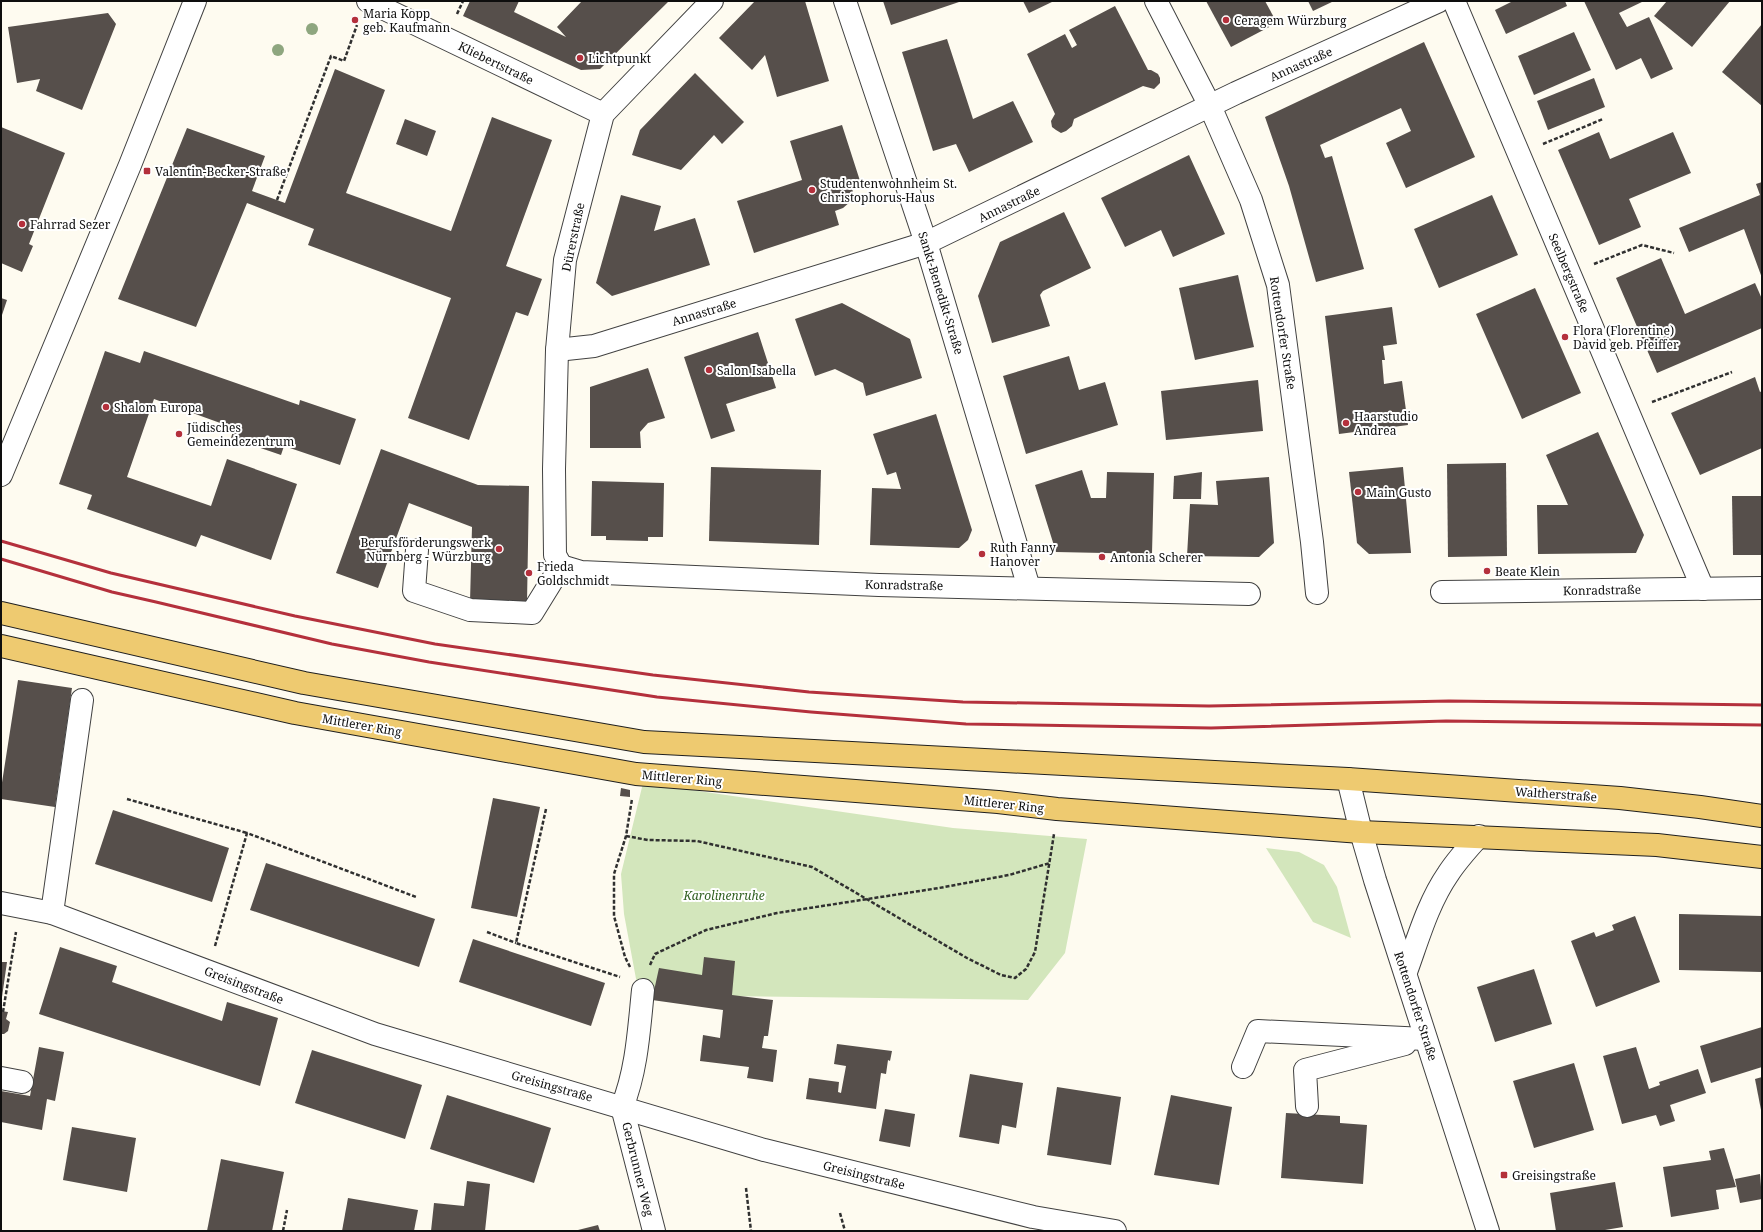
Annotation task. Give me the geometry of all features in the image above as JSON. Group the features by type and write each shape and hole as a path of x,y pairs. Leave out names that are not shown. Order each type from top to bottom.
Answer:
{"main road":[{"path":"9,615 304,684 644,742 1348,779"},
{"name":"Mittlerer Ring","path":"7,648 295,713 636,774 998,802 1057,809 1360,832"},
{"name":"Waltherstraße","path":"1348,779 1620,798 1762,816"},
{"path":"1360,832 1479,836 1658,846 1762,857"}],"street":[{"path":"1,475 136,150 195,1"},
{"name":"Kliebertstraße","path":"368,1 603,114"},
{"name":"Dürerstraße","path":"561,566 555,555 554,469 557,350 565,260 603,114 712,1"},
{"name":"Sankt-Benedikt-Straße","path":"845,1 926,243 1028,588"},
{"name":"Rottendorfer Straße","path":"1156,1 1210,106 1251,200 1278,285 1312,542 1317,593"},
{"name":"Annastraße","path":"557,350 594,346 926,243 1210,106 1439,1"},
{"name":"Seelbergstraße","path":"1454,1 1703,589"},
{"path":"417,550 414,591 470,610 532,613 561,566"},
{"name":"Konradstraße","path":"561,566 581,572 878,585 1249,594"},
{"name":"Konradstraße","path":"1442,592 1762,588"},
{"path":"52,913 82,700"},
{"name":"Rottendorfer Straße","path":"1348,779 1360,832 1406,972 1425,1039 1488,1231"},
{"path":"1406,972 1431,903 1447,874 1479,836"},
{"name":"Greisingstraße","path":"10,904 52,913 375,1034 764,1150 1034,1224 1115,1231"},
{"path":"622,1107 628,1092 636,1055 638,981"},
{"path":"1243,1067 1258,1031 1425,1039"},
{"path":"1307,1106 1306,1070 1425,1039"},
{"name":"Gerbrunner Weg","path":"622,1107 654,1231"}],"path":[{"path":"277,200 330,56 344,61 368,1"},
{"path":"1518,154 1603,119"},
{"path":"1569,273 1642,246 1674,253"},
{"path":"1627,411 1732,372"},
{"path":"636,774 626,836 614,874 614,916 625,957 638,981"},
{"path":"127,799 247,833 416,897"},
{"path":"516,943 546,809"},
{"path":"208,972 247,833"},
{"path":"626,836 648,840 697,841 812,866 869,899 967,958 1001,975 1015,978 1026,969 1035,952 1050,863 1009,875 939,888 869,899 778,913 706,930 655,954 649,967 638,981"},
{"path":"3,1012 10,904"},
{"path":"487,932 621,978 638,981"},
{"path":"746,1188 751,1231"},
{"path":"283,1231 287,1210"},
{"path":"840,1213 846,1231"}],"green space":[{"name":"Karolinenruhe","path":"643,783 953,828 1087,839 1065,953 1028,1000 639,995 624,914 621,874"},
{"path":"1266,848 1299,852 1324,865 1337,887 1351,938 1313,922"}],"building":[{"path":"470,1 519,1 514,12 566,37 557,27 582,1 669,1 600,69 581,70 463,16"},
{"path":"755,1 805,1 829,81 777,97 765,55 752,70 719,38"},
{"path":"883,1 962,1 891,25"},
{"path":"1023,1 1054,1 1029,13"},
{"path":"1206,1 1265,1 1277,23 1231,47"},
{"path":"1308,1 1334,1 1313,11"},
{"path":"1513,1 1565,1 1567,6 1506,34 1495,10"},
{"path":"1584,1 1644,1 1619,13 1627,27 1649,17 1673,69 1651,79 1641,58 1616,70"},
{"path":"1667,1 1730,1 1692,47 1654,16"},
{"path":"1115,6 1148,70 1158,74 1160,83 1154,89 1143,86 1074,119 1072,126 1061,133 1052,127 1051,121 1055,114 1027,54 1065,34 1072,48 1077,45 1069,30"},
{"path":"108,13 116,24 82,110 36,91 40,79 17,83 8,27"},
{"path":"1762,24 1762,106 1722,72"},
{"path":"1574,32 1591,70 1534,95 1518,56"},
{"path":"947,39 973,119 1013,101 1033,142 969,172 956,144 933,151 902,52"},
{"path":"1424,42 1475,157 1406,188 1386,143 1411,131 1401,108 1320,145 1325,158 1332,156 1364,269 1316,282 1289,186 1265,117"},
{"path":"335,69 385,90 346,193 451,231 492,117 552,140 506,266 542,279 528,316 516,312 469,440 408,418 451,298 308,245 314,229 247,203 196,327 118,299 187,128 265,156 252,191 285,203"},
{"path":"695,73 744,122 722,144 714,135 681,170 632,155 640,130"},
{"path":"1594,78 1605,107 1548,130 1537,101"},
{"path":"405,119 436,131 427,156 396,144"},
{"name":"Studentenwohnheim St. Christophorus-Haus","path":"842,125 861,184 852,187 853,193 850,202 843,208 835,211 839,225 754,253 737,201 802,180 790,141"},
{"path":"1,127 65,153 29,244 33,246 22,272 1,263"},
{"path":"1599,132 1610,159 1673,132 1691,173 1629,199 1641,227 1599,245 1558,150"},
{"path":"1189,155 1225,234 1173,257 1161,230 1125,247 1101,198"},
{"path":"1762,182 1762,278 1744,229 1689,252 1679,228 1760,195 1756,184"},
{"path":"621,195 661,206 654,231 695,218 710,265 612,296 596,283"},
{"path":"1492,195 1518,255 1439,288 1414,229"},
{"path":"1064,212 1091,268 1043,291 1040,295 1050,326 992,343 978,296 1000,242"},
{"path":"1661,258 1685,314 1755,283 1762,299 1762,328 1657,373 1616,278"},
{"path":"1238,275 1254,347 1195,360 1179,288"},
{"path":"1535,288 1581,393 1522,419 1476,314"},
{"path":"1,298 7,300 1,318"},
{"path":"842,303 910,339 922,378 866,396 863,383 835,369 815,376 795,319"},
{"path":"1392,307 1397,344 1383,346 1385,360 1382,360 1384,384 1402,381 1408,425 1339,434 1325,316"},
{"path":"758,332 776,388 726,404 735,431 711,439 684,357"},
{"path":"105,351 140,363 144,351 299,405 300,400 356,419 340,465 284,446 281,455 231,438 234,428 154,399 127,477 211,506 227,459 297,484 271,560 201,535 196,547 87,509 92,495 59,484"},
{"path":"1069,356 1079,390 1105,382 1118,425 1026,454 1003,376"},
{"path":"648,368 665,418 648,423 640,432 641,448 590,448 590,387"},
{"path":"1755,377 1760,392 1762,391 1762,448 1700,475 1671,413"},
{"path":"1258,380 1263,431 1166,440 1161,391"},
{"path":"936,414 972,530 968,540 959,548 870,545 872,488 901,489 896,472 887,475 873,434"},
{"path":"1598,432 1644,535 1636,553 1538,554 1537,505 1568,505 1546,455"},
{"name":"Berufsförderungswerk Nürnberg - Würzburg","path":"381,449 478,485 529,486 527,603 470,602 472,527 409,503 378,588 336,573"},
{"path":"1506,463 1507,556 1448,557 1447,464"},
{"path":"711,467 821,470 819,545 709,541"},
{"path":"1403,467 1411,553 1369,554 1357,543 1349,472"},
{"path":"1082,470 1091,498 1106,498 1107,472 1154,473 1152,554 1056,552 1035,485"},
{"path":"1202,472 1201,499 1173,499 1174,476"},
{"path":"1269,477 1274,543 1259,557 1187,556 1190,504 1218,505 1216,481"},
{"path":"592,481 664,483 663,537 648,537 648,541 606,540 606,536 591,536"},
{"path":"1732,496 1762,496 1762,555 1733,555"},
{"path":"18,680 72,688 55,807 1,799 1,789"},
{"path":"621,788 630,790 630,797 620,796"},
{"path":"493,798 540,807 517,917 471,908"},
{"path":"113,810 229,848 212,902 95,864"},
{"path":"266,863 435,919 419,967 250,910"},
{"path":"1679,914 1762,916 1762,972 1679,970"},
{"path":"1635,916 1660,982 1596,1007 1571,941 1594,932 1596,937 1614,930 1612,925"},
{"path":"473,939 605,983 591,1026 459,982"},
{"path":"60,947 117,966 112,982 222,1021 227,1002 278,1018 260,1086 39,1014"},
{"path":"704,957 735,961 732,995 773,1000 768,1036 764,1036 762,1048 777,1050 773,1082 747,1078 749,1067 700,1061 703,1035 720,1038 723,1010 652,1000 659,968 702,975"},
{"path":"1,962 7,962 2,997 1,996"},
{"path":"1534,969 1552,1024 1495,1042 1477,987"},
{"path":"1,1011 8,1012 6,1019 10,1022 8,1031 4,1034 1,1034"},
{"path":"1762,1027 1762,1067 1711,1083 1700,1046"},
{"path":"837,1044 892,1051 890,1061 888,1060 886,1074 881,1073 876,1109 806,1099 809,1078 839,1082 838,1092 841,1093 846,1066 834,1064"},
{"path":"39,1047 64,1052 55,1101 47,1099 42,1130 1,1122 1,1091 30,1096"},
{"path":"1636,1047 1649,1089 1660,1085 1659,1082 1698,1069 1706,1093 1670,1105 1675,1121 1660,1126 1656,1115 1622,1124 1603,1056"},
{"path":"312,1050 422,1085 405,1139 295,1103"},
{"path":"1574,1063 1594,1130 1534,1148 1513,1081"},
{"path":"970,1074 1023,1083 1016,1128 1002,1125 999,1144 959,1137"},
{"path":"1762,1077 1762,1110 1761,1110 1755,1079"},
{"path":"1057,1087 1121,1097 1111,1165 1047,1155"},
{"path":"447,1095 551,1128 534,1183 430,1149"},
{"path":"1171,1095 1232,1107 1219,1185 1154,1175"},
{"path":"885,1109 915,1114 910,1147 879,1141"},
{"path":"1286,1113 1340,1116 1340,1123 1367,1125 1363,1184 1281,1178"},
{"path":"72,1127 136,1138 127,1192 63,1180"},
{"path":"1724,1148 1736,1187 1716,1190 1719,1209 1671,1217 1663,1167 1711,1160 1709,1151"},
{"path":"221,1159 284,1172 272,1231 207,1231"},
{"path":"1760,1174 1762,1199 1740,1203 1735,1179"},
{"path":"467,1181 490,1184 485,1231 431,1231 434,1203 464,1206"},
{"path":"1615,1182 1623,1227 1599,1231 1556,1231 1550,1193"},
{"path":"348,1198 418,1210 414,1231 342,1231"},
{"path":"598,1225 600,1231 578,1231 578,1230"}],"railway":[{"path":"1,541 111,573 295,616 435,644 653,675 809,692 963,702 1209,706 1449,701 1762,705"},
{"path":"1,559 112,592 332,644 429,662 657,697 811,712 966,724 1211,728 1446,721 1762,725"}],"place":[{"name":"Maria Kopp geb. Kaufmann","path":"355,20"},
{"name":"Ceragem Würzburg","path":"1226,20"},
{"name":"Lichtpunkt","path":"580,58"},
{"name":"Valentin-Becker-Straße","path":"147,171"},
{"name":"Studentenwohnheim St. Christophorus-Haus","path":"812,190"},
{"name":"Fahrrad Sezer","path":"22,224"},
{"name":"Flora (Florentine) David geb. Pfeiffer","path":"1565,337"},
{"name":"Salon Isabella","path":"709,370"},
{"name":"Shalom Europa","path":"106,407"},
{"name":"Haarstudio Andrea","path":"1346,423"},
{"name":"Jüdisches Gemeindezentrum","path":"179,434"},
{"name":"Main Gusto","path":"1358,492"},
{"name":"Berufsförderungswerk Nürnberg - Würzburg","path":"499,549"},
{"name":"Ruth Fanny Hanover","path":"982,554"},
{"name":"Antonia Scherer","path":"1102,557"},
{"name":"Beate Klein","path":"1487,571"},
{"name":"Frieda Goldschmidt","path":"529,573"},
{"name":"Greisingstraße","path":"1504,1175"}]}
